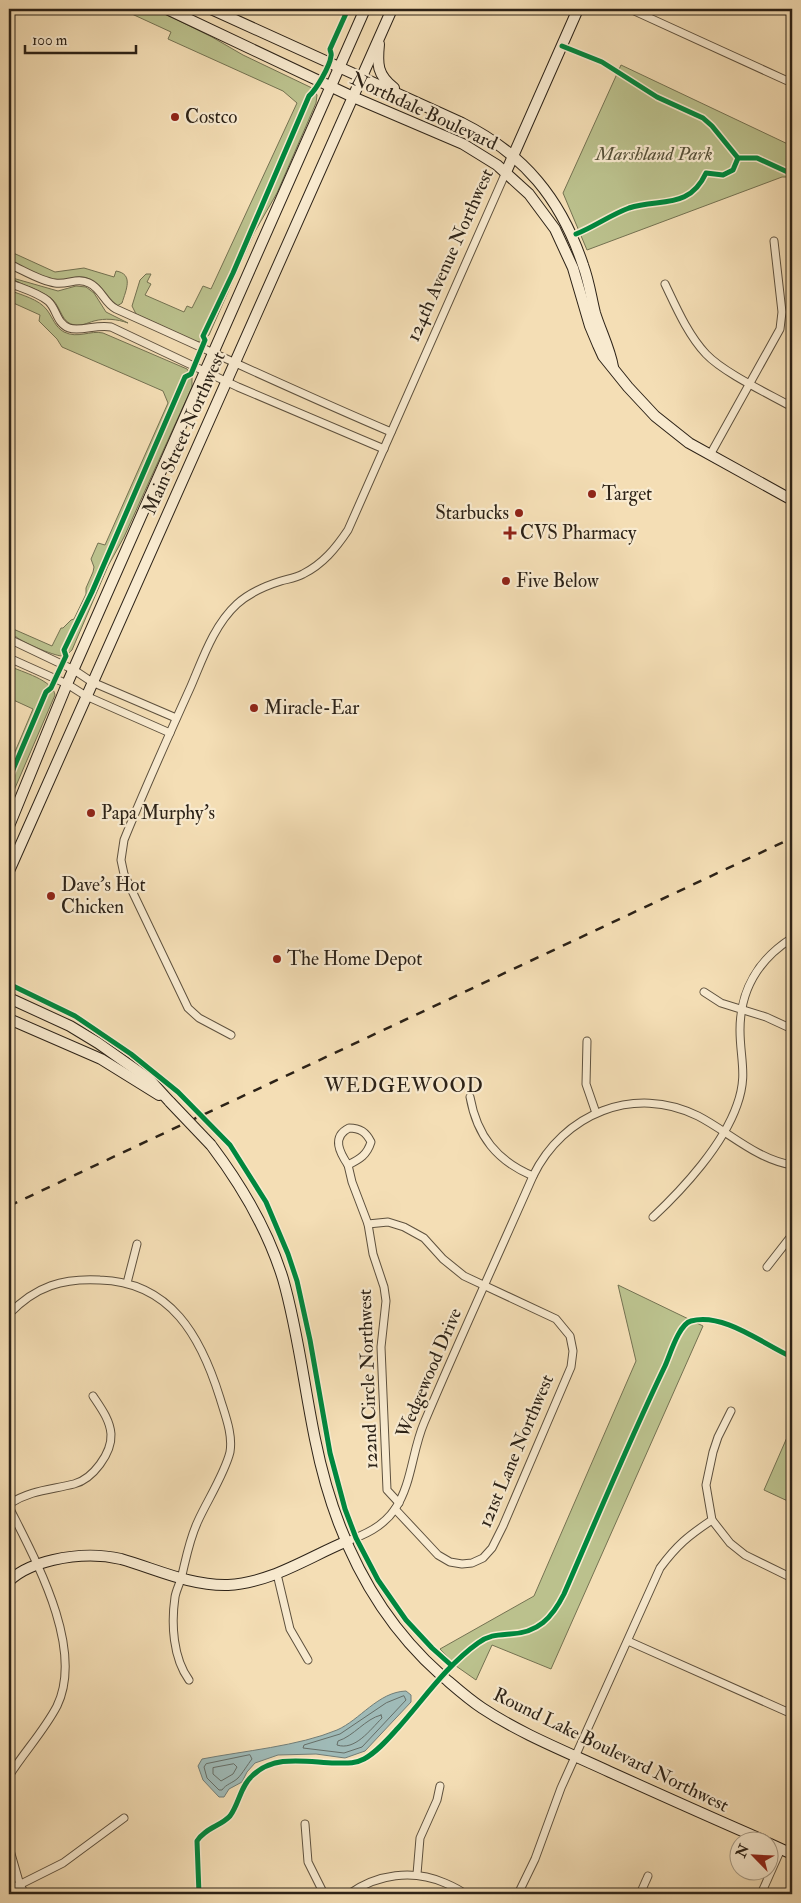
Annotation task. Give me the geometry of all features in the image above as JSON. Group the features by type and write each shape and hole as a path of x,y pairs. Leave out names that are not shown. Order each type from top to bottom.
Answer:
{"main road":[{"name":"Northdale Boulevard","path":"167,9 353,97 462,144 506,172 541,208 558,235 573,268 590,326 604,356 614,368"},
{"name":"Northdale Boulevard","path":"211,9 483,134 513,155 539,182 565,220 583,265 598,324 611,353 614,368"},
{"name":"Main Street Northwest","path":"9,826 67,684 365,9"},
{"name":"Main Street Northwest","path":"9,871 392,9"},
{"name":"124th Avenue Northwest","path":"506,172 578,9"},
{"path":"380,36 378,62 384,80 406,98"},
{"path":"614,368 628,387 655,416 689,443 792,500"},
{"name":"Round Lake Boulevard Northwest","path":"9,998 70,1026 149,1079 212,1145 242,1189 258,1218 283,1279 291,1310 322,1475 332,1508 345,1542 368,1588 421,1658 460,1692 482,1708 516,1728 741,1830"},
{"name":"Round Lake Boulevard Northwest","path":"9,1018 101,1059 170,1102"},
{"name":"Wedgewood Drive","path":"9,1580 25,1569 38,1564 82,1555 120,1559 181,1579 214,1585 230,1585 277,1574 345,1542"},
{"path":"778,1848 792,1854"}],"street":[{"path":"630,9 792,84"},
{"name":"124th Avenue Northwest","path":"384,448 506,172"},
{"path":"710,455 780,329 782,312 774,241"},
{"path":"9,264 55,283 81,280 90,283 98,288 111,307 321,403 391,432"},
{"path":"9,283 48,301 61,323 69,328 78,330 97,326 111,327 226,380 384,448 348,530 336,548 322,562 302,575 271,584 254,592 238,603 226,616 210,644 176,718 124,840 121,852 122,867 188,1008 200,1018 231,1036"},
{"path":"665,284 676,308 706,354 722,367 792,408"},
{"path":"9,639 74,670 92,682 176,718"},
{"path":"9,658 67,684 86,696 170,733"},
{"path":"653,1217 691,1178 724,1132 738,1105 744,1081 740,1030 741,1009 750,981 759,967 780,946 792,938"},
{"path":"704,992 721,1003 766,1017 792,1029"},
{"path":"587,1041 586,1084 596,1114"},
{"path":"470,1097 477,1124 488,1142 519,1170 534,1176"},
{"name":"Wedgewood Drive","path":"345,1542 377,1528 397,1506 408,1479 423,1425 534,1176 544,1156 575,1125 596,1114 620,1106 654,1104 685,1111 760,1154 792,1165"},
{"name":"122nd Circle Northwest","path":"348,1165 362,1158 371,1142 367,1134 357,1128 349,1128 342,1131 339,1136 338,1146 340,1154 348,1165 368,1224 373,1254 384,1287 386,1301 381,1347 387,1490 397,1506 438,1555 450,1562 472,1563"},
{"path":"368,1224 388,1222 404,1227 424,1238 453,1268 484,1286"},
{"path":"767,1267 792,1235"},
{"path":"127,1283 137,1244"},
{"path":"9,1314 25,1299 49,1285 78,1279 127,1283 149,1291 161,1298 175,1311 202,1351 214,1378 232,1439 229,1454 191,1538 176,1594 174,1611 176,1651 182,1670 189,1680"},
{"name":"121st Lane Northwest","path":"472,1563 483,1558 492,1548 503,1526 571,1367 573,1358 572,1343 566,1330 556,1319 484,1286"},
{"path":"9,1776 57,1706 63,1689 65,1665 62,1640 55,1612 38,1564 9,1506 22,1496 57,1486 76,1484 97,1468 110,1445 111,1434 107,1418 93,1396"},
{"path":"731,1411 718,1436 706,1485 712,1520 730,1543 745,1555 792,1578"},
{"path":"518,1894 535,1859 554,1805 575,1756 660,1568 686,1538 712,1520"},
{"path":"277,1574 290,1629 308,1660"},
{"path":"628,1641 792,1714"},
{"path":"417,1874 420,1838 437,1800 440,1786"},
{"path":"9,1890 63,1864 124,1818"},
{"path":"305,1824 308,1862 324,1894"},
{"path":"9,1847 20,1885 25,1894"},
{"path":"761,1894 781,1849"},
{"path":"349,1894 374,1880 395,1875 417,1874 437,1880 461,1890 465,1894"},
{"path":"640,1894 648,1876"}],"green space":[{"path":"121,9 155,9 212,37 243,55 312,88 317,95 316,103 277,193 254,233 209,335 200,342 136,314 132,306 140,280 146,274 151,274 147,282 151,284 145,295 184,312 187,306 192,308 203,286 211,289 297,103 283,91 168,39 171,32"},
{"name":"Marshland Park","path":"621,65 792,146 792,177 782,177 587,250 563,193"},
{"path":"9,251 55,272 84,268 114,277 116,271 122,273 127,279 127,283 122,303 117,306 98,284 85,277 55,280 32,272 9,260"},
{"path":"9,277 58,291 76,286 86,287 94,293 106,312 128,323 107,319 80,325 71,324 64,319 56,303 48,296"},
{"path":"9,290 44,306 58,328 64,332 74,335 103,333 187,369 192,376 192,387 124,537 108,566 72,650 63,656 22,641 12,634 11,628 52,646 61,628 74,619 86,594 86,588 93,572 94,567 91,559 98,543 105,545 168,403 163,391 62,347 57,339 39,321 40,315 9,301"},
{"path":"9,666 43,681 49,685 55,695 9,802 9,766 33,709 9,698"},
{"path":"618,1285 703,1326 551,1669 492,1645 476,1680 456,1666 440,1649 534,1596 636,1361"},
{"path":"792,1426 792,1503 764,1490"}],"water":[{"path":"406,1691 411,1695 411,1702 365,1751 345,1758 316,1754 278,1755 255,1763 247,1772 242,1782 229,1789 224,1797 219,1797 203,1780 198,1766 202,1759 322,1736 337,1730 387,1696"}],"railway":[{"path":"9,1206 792,838"}],"cycle path":[{"path":"9,779 46,692 51,688 66,656 64,650 92,592 185,377 191,374 205,340 203,336 233,273 309,96 328,66 331,55 330,49 348,9"},
{"path":"562,46 602,62 657,97 703,118 712,126 738,158 757,158 792,174"},
{"path":"576,234 629,208 682,198 699,185 706,173 723,175 733,170 738,158"},
{"path":"9,984 75,1016 131,1054 178,1092 230,1145 266,1202 297,1281 310,1340 330,1453 345,1509 356,1538 378,1580 406,1620 451,1665"},
{"path":"199,1894 197,1841 204,1833 230,1816 245,1785 252,1776 261,1769 280,1762 346,1763 364,1759 386,1741 445,1672 466,1652 486,1638 529,1631 549,1617 564,1594 675,1340 687,1323 704,1319 730,1325 792,1357"}],"place":[{"name":"Costco","path":"175,117"},
{"name":"Target","path":"592,494"},
{"name":"Starbucks","path":"519,513"},
{"name":"CVS Pharmacy","path":"510,533"},
{"name":"Five Below","path":"506,581"},
{"name":"Miracle-Ear","path":"254,708"},
{"name":"Papa Murphy's","path":"91,813"},
{"name":"Dave's Hot Chicken","path":"51,896"},
{"name":"The Home Depot","path":"277,959"}],"district":[{"name":"WEDGEWOOD","path":"404,1085"}]}
